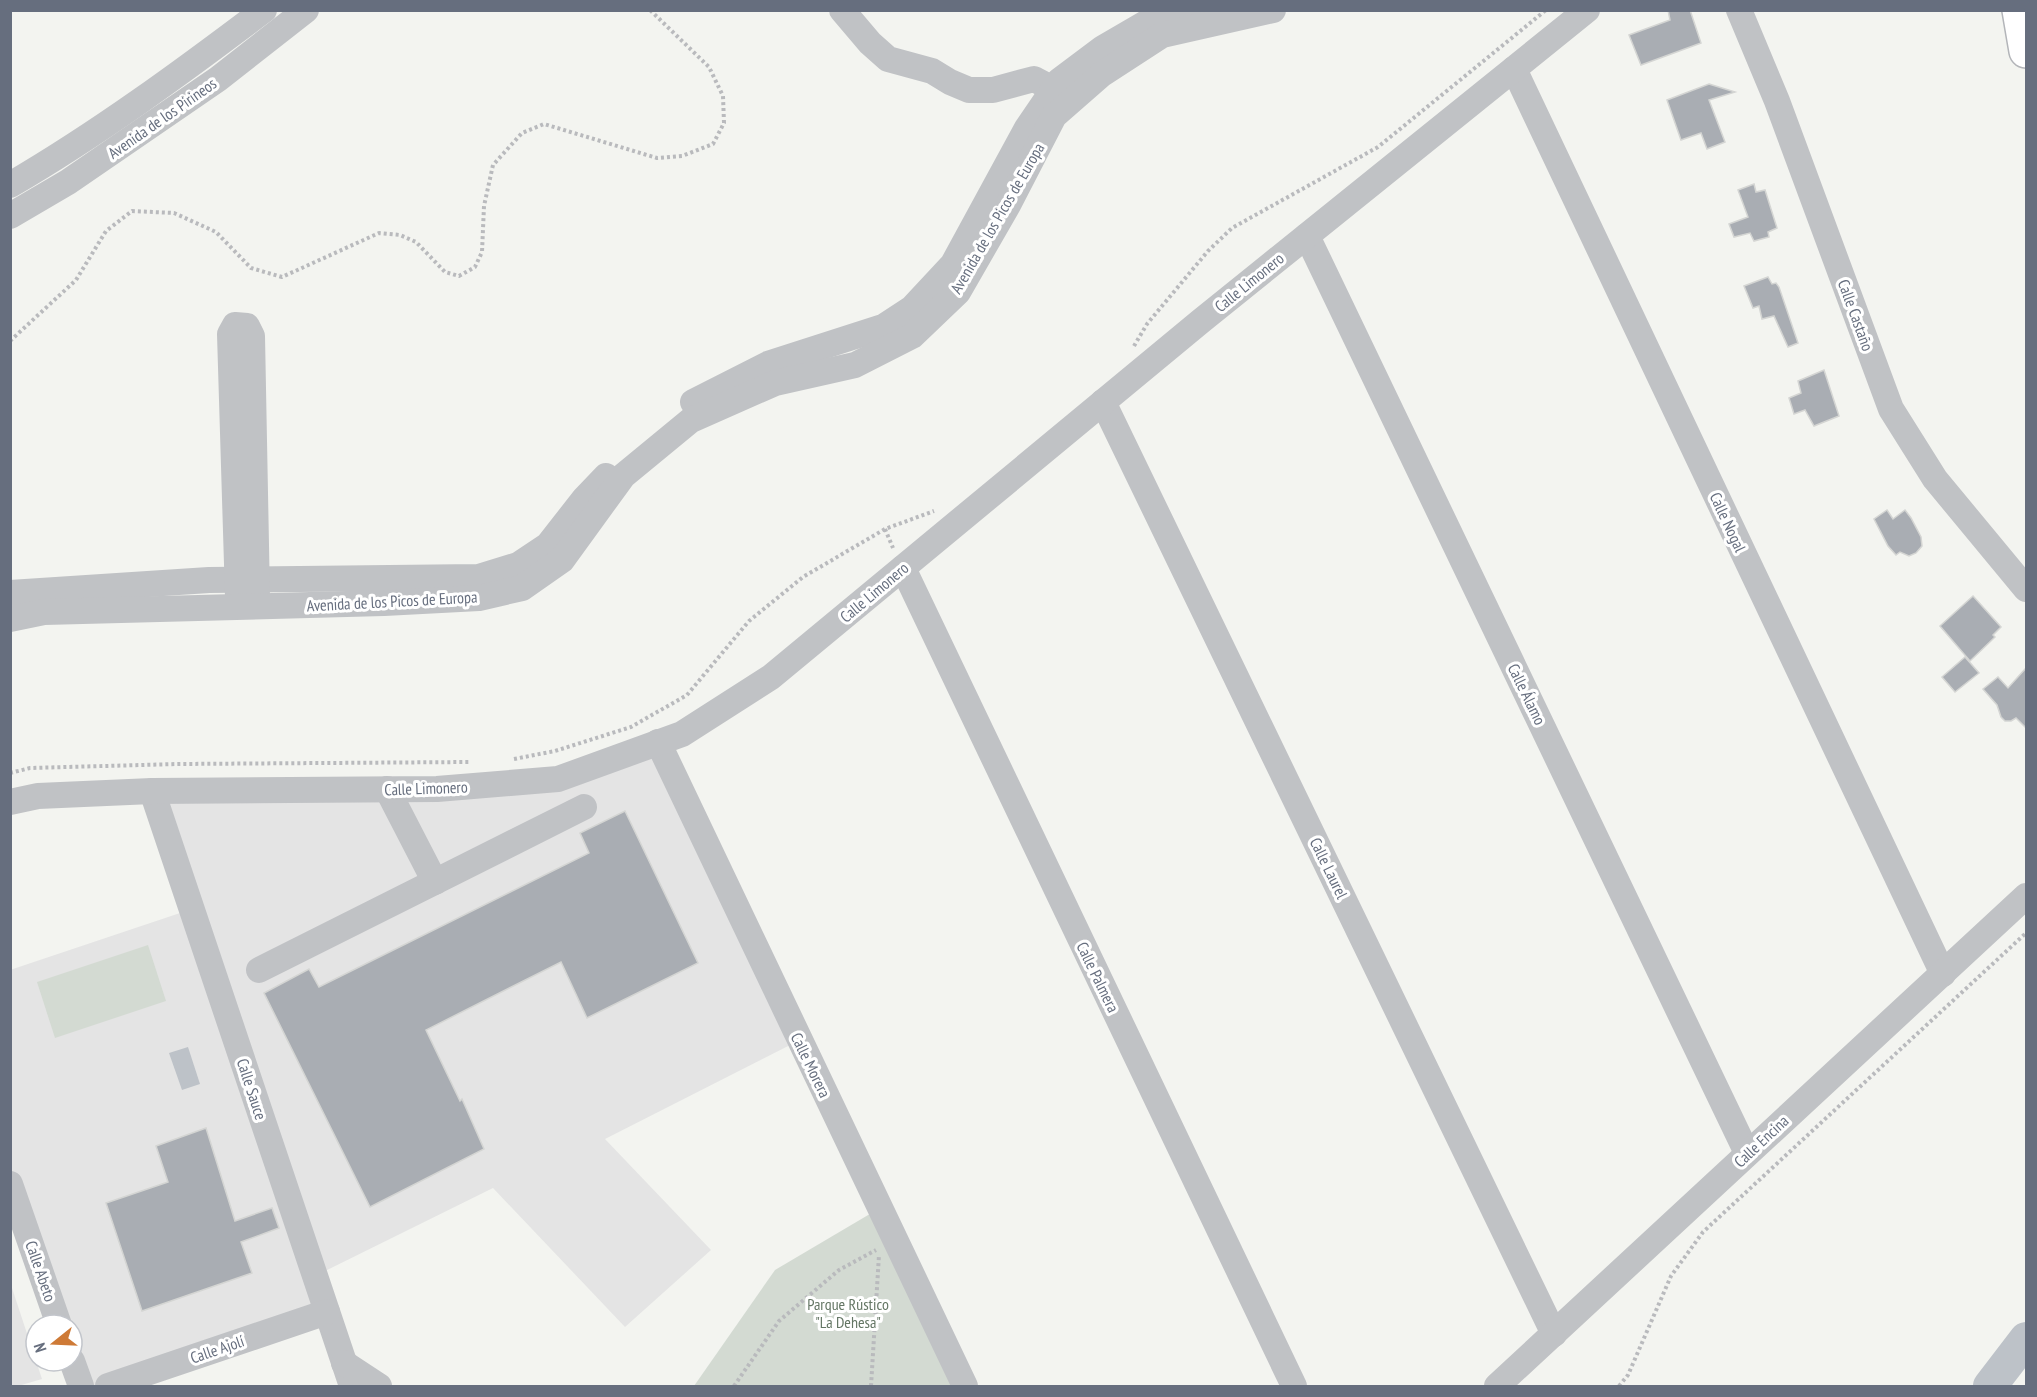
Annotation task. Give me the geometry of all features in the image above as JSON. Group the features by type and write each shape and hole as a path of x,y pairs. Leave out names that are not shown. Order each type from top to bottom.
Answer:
{"main road":[{"path":"2019,10 2026,51"}],"street":[{"name":"Avenida de los Pirineos","path":"10,184 56,158 206,54 264,10"},
{"name":"Avenida de los Pirineos","path":"10,216 68,182 218,79 306,10"},
{"path":"842,10 862,34 888,58 932,71 969,90 993,90 1034,79 1061,97"},
{"name":"Avenida de los Picos de Europa","path":"10,619 44,612 384,603 479,598 522,588 562,560 623,476 691,420 775,383 855,364 912,336 958,292 1008,205 1054,116 1061,97 1059,81 1103,48 1158,16 1199,10"},
{"name":"Avenida de los Picos de Europa","path":"10,593 247,579 479,577 518,565 548,545 584,499 613,469 693,402 768,364 883,327 912,308 953,264 1027,128 1061,97 1102,74 1162,35 1273,10"},
{"name":"Calle Limonero","path":"10,802 38,796 152,791 437,789 558,779 682,734 771,677 1103,402 1587,10"},
{"name":"Calle Castaño","path":"1739,10 1777,101 1891,409 1935,478 2026,589"},
{"name":"Calle Nogal","path":"1514,69 1943,974"},
{"name":"Calle Álamo","path":"1307,236 1747,1153"},
{"path":"247,579 230,334 235,325 247,326 252,336 247,606"},
{"name":"Calle Laurel","path":"1103,402 1554,1334"},
{"name":"Calle Palmera","path":"903,568 1294,1386"},
{"name":"Calle Morera","path":"658,742 965,1386"},
{"path":"387,789 435,882"},
{"name":"Calle Sauce","path":"152,791 348,1375"},
{"path":"259,970 584,807"},
{"name":"Calle Encina","path":"1497,1386 2026,896"},
{"name":"Calle Abeto","path":"10,1184 55,1313"},
{"name":"Calle Ajolí","path":"108,1386 327,1312"},
{"path":"348,1375 378,1386"}],"path":[{"path":"10,341 76,280 106,231 132,211 174,213 216,232 251,268 282,277 379,233 400,235 416,242 445,272 459,276 475,267 482,252 484,206 493,165 522,133 544,124 657,158 682,156 713,144 724,123 723,96 709,67 650,10"},
{"path":"1129,351 1147,324 1208,251 1232,228 1378,147 1546,10"},
{"path":"505,760 555,751 631,727 687,695 749,621 803,577 885,529 931,513 940,507"},
{"path":"10,773 30,768 178,764 472,762"},
{"path":"1619,1386 1628,1375 1671,1276 1703,1232 2026,933"},
{"path":"734,1386 779,1321 839,1270 879,1248 871,1386"}],"shaded area":[{"path":"658,742 800,1040 605,1139 711,1250 625,1327 493,1188 315,1276 327,1312 108,1386 81,1386 76,1373 84,1373 84,1313 55,1313 11,1184 10,970 192,909 152,791 557,779"},
{"path":"188,1047 200,1084 182,1090 169,1053"},
{"path":"10,1282 24,1324 24,1373 40,1373 42,1379 11,1386"}],"green space":[{"path":"148,945 166,1001 55,1038 37,982"},
{"name":"Parque Rústico \"La Dehesa\"","path":"880,1208 965,1386 694,1386 775,1270"}],"building":[{"path":"1668,10 1690,10 1701,43 1641,65 1629,35 1670,20"},
{"path":"1709,84 1735,92 1709,100 1725,142 1707,149 1701,133 1681,140 1667,100"},
{"path":"1754,184 1756,192 1765,190 1777,228 1768,232 1769,237 1754,241 1750,233 1734,237 1729,224 1748,217 1738,190"},
{"path":"1768,277 1772,284 1776,283 1779,287 1798,343 1788,347 1774,316 1762,319 1759,306 1753,308 1744,286"},
{"path":"1824,370 1839,416 1814,426 1805,410 1794,414 1789,398 1801,393 1798,381"},
{"path":"1887,510 1893,519 1905,510 1911,518 1921,537 1922,546 1916,553 1909,556 1900,552 1896,555 1888,546 1874,519"},
{"path":"1973,596 2001,627 1993,635 1995,637 1970,661 1940,626"},
{"path":"1965,657 1979,673 1955,692 1942,677"},
{"path":"2026,668 2026,728 2016,718 2005,721 1997,705 1983,689 1998,677 2008,688"},
{"path":"625,811 698,963 587,1018 561,962 426,1030 460,1101 462,1099 484,1149 370,1207 264,993 309,969 319,987 589,853 580,833"},
{"path":"206,1128 235,1221 272,1208 279,1228 241,1242 252,1273 142,1311 106,1203 168,1182 156,1146"}],"waterway":[{"path":"1990,1386 2026,1339"}]}
